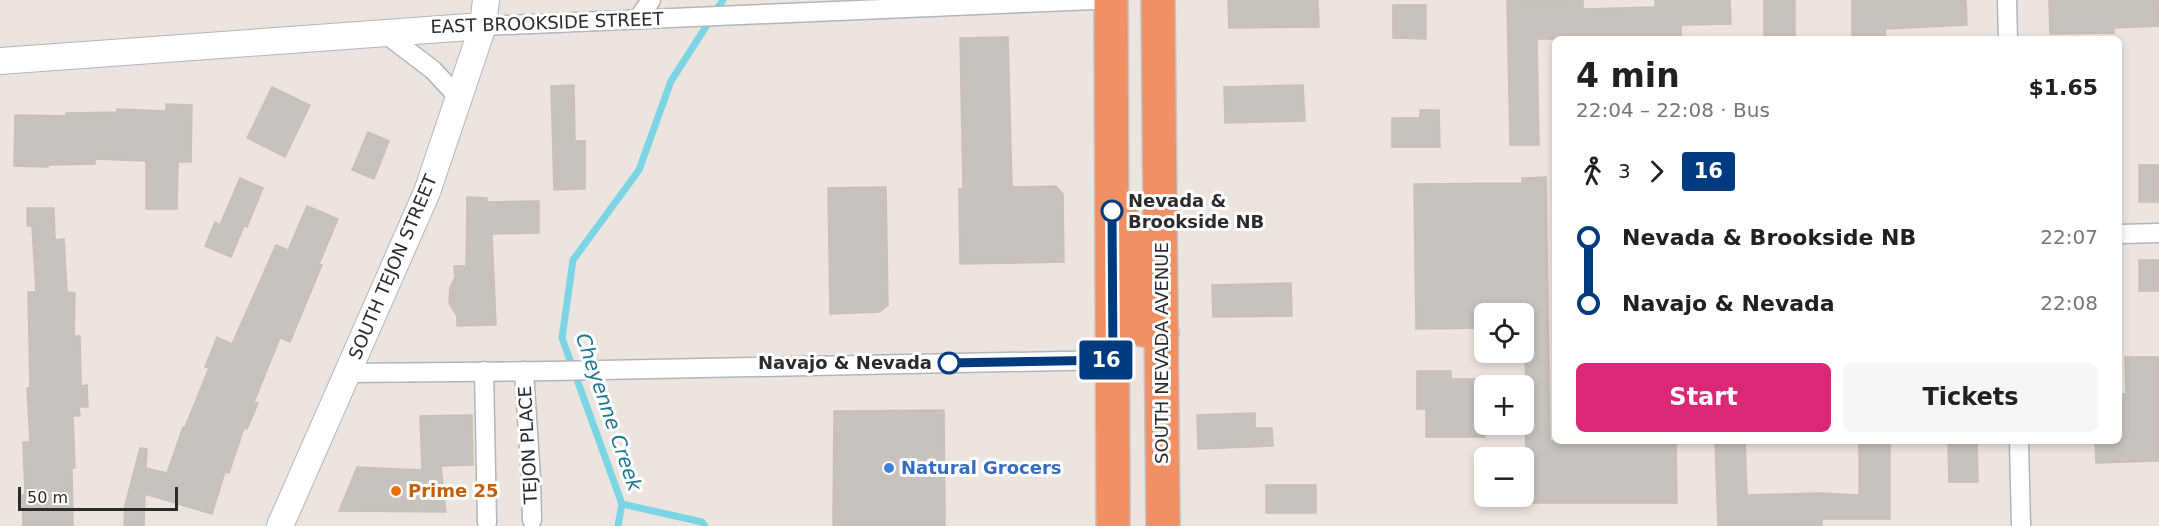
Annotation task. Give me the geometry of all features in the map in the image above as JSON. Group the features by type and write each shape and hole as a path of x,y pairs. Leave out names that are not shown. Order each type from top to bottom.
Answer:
{"highway":[{"path":"1111,0 1113,526"},
{"name":"SOUTH NEVADA AVENUE","path":"1158,0 1163,526"},
{"path":"1112,207 1136,236 1137,317 1143,330 1162,333"},
{"path":"1113,360 1133,377 1141,395 1141,442 1163,482"}],"main road":[{"name":"SOUTH TEJON STREET","path":"280,526 427,192 483,26 486,0"},
{"name":"EAST BROOKSIDE STREET","path":"0,61 483,26"}],"street":[{"path":"638,19 651,0"},
{"name":"EAST BROOKSIDE STREET","path":"483,26 1094,0"},
{"path":"2007,0 2008,36"},
{"path":"383,32 433,70 459,98"},
{"path":"2122,234 2159,233"},
{"path":"348,373 1113,360"},
{"path":"484,371 487,522"},
{"name":"TEJON PLACE","path":"524,371 532,520"},
{"path":"2019,444 2020,526"}],"building":[{"path":"1228,0 1318,0 1319,27 1229,28"},
{"path":"1507,0 1583,1 1583,9 1655,7 1655,0 1730,0 1731,24 1681,25 1681,36 1552,36 1552,39 1537,39 1539,145 1510,145"},
{"path":"1764,0 1795,0 1795,36 1764,36"},
{"path":"1852,0 1966,0 1967,25 1885,29 1886,36 1852,36"},
{"path":"2049,0 2159,0 2159,26 2114,28 2114,33 2050,34"},
{"path":"1393,5 1426,5 1426,39 1393,38"},
{"path":"1008,37 1012,187 1056,186 1063,194 1064,262 960,264 959,189 963,189 960,38"},
{"path":"574,85 575,141 585,141 585,189 554,190 551,86"},
{"path":"1303,85 1305,121 1225,123 1224,87"},
{"path":"272,87 310,105 285,157 247,138"},
{"path":"166,104 192,105 191,162 178,162 177,209 146,209 146,161 95,159 95,164 48,165 48,167 14,166 15,115 66,116 66,113 117,112 117,109 166,111"},
{"path":"1420,110 1439,110 1440,147 1392,147 1392,118 1420,118"},
{"path":"368,132 389,141 374,179 352,170"},
{"path":"2139,165 2159,165 2159,202 2139,202"},
{"path":"1546,177 1550,441 1552,444 1676,444 1677,503 1534,503 1534,447 1526,447 1526,435 1534,435 1534,375 1525,375 1525,363 1534,363 1534,303 1474,303 1474,328 1416,329 1414,184 1522,183 1522,178"},
{"path":"240,178 263,188 247,227 244,226 231,257 205,246 215,222 220,225"},
{"path":"886,187 888,305 879,312 830,314 828,188"},
{"path":"467,197 487,198 487,202 539,201 539,233 492,234 496,325 457,326 457,316 449,303 450,288 455,277 454,266 466,266"},
{"path":"307,206 338,219 319,264 322,265 290,342 280,338 254,402 258,403 247,429 244,428 229,473 225,472 212,514 145,494 144,526 124,526 125,505 140,448 147,449 146,468 167,473 183,427 185,427 209,368 205,367 217,337 232,344 276,245 288,250"},
{"path":"27,208 54,208 55,240 64,239 67,292 75,293 74,336 80,336 81,386 87,385 88,407 79,407 80,416 73,416 75,468 72,468 73,526 23,526 22,495 25,495 23,442 30,442 27,388 30,388 28,292 36,292 32,226 27,226"},
{"path":"2139,260 2159,260 2159,291 2139,291"},
{"path":"1291,283 1292,316 1213,317 1212,285"},
{"path":"2125,357 2159,357 2159,461 2096,463 2095,444 2122,444 2122,394 2126,394"},
{"path":"1417,371 1451,371 1451,379 1474,379 1474,435 1485,435 1485,437 1426,437 1426,409 1417,409"},
{"name":"Natural Grocers","path":"944,410 945,526 833,526 834,411"},
{"path":"1255,413 1255,428 1272,428 1273,446 1198,449 1197,415"},
{"name":"Prime 25","path":"472,415 473,465 441,466 446,512 339,511 357,467 422,470 420,416"},
{"path":"1715,444 1745,444 1747,495 1819,493 1859,495 1859,444 1890,444 1890,519 1822,519 1822,526 1718,526"},
{"path":"1948,444 1977,444 1978,482 1949,482"},
{"path":"1266,485 1316,485 1316,513 1266,513"}],"waterway":[{"name":"Cheyenne Creek","path":"705,526 702,522 622,504 562,338 573,260 639,170 671,81 723,0"},
{"path":"618,526 622,504"}],"bus line":[{"name":"16","path":"949,363 1113,360 1112,211"}],"place":[{"name":"Nevada & Brookside NB","path":"1112,211"},
{"name":"Navajo & Nevada","path":"949,363"},
{"name":"Natural Grocers","path":"889,468"},
{"name":"Prime 25","path":"396,491"}]}
